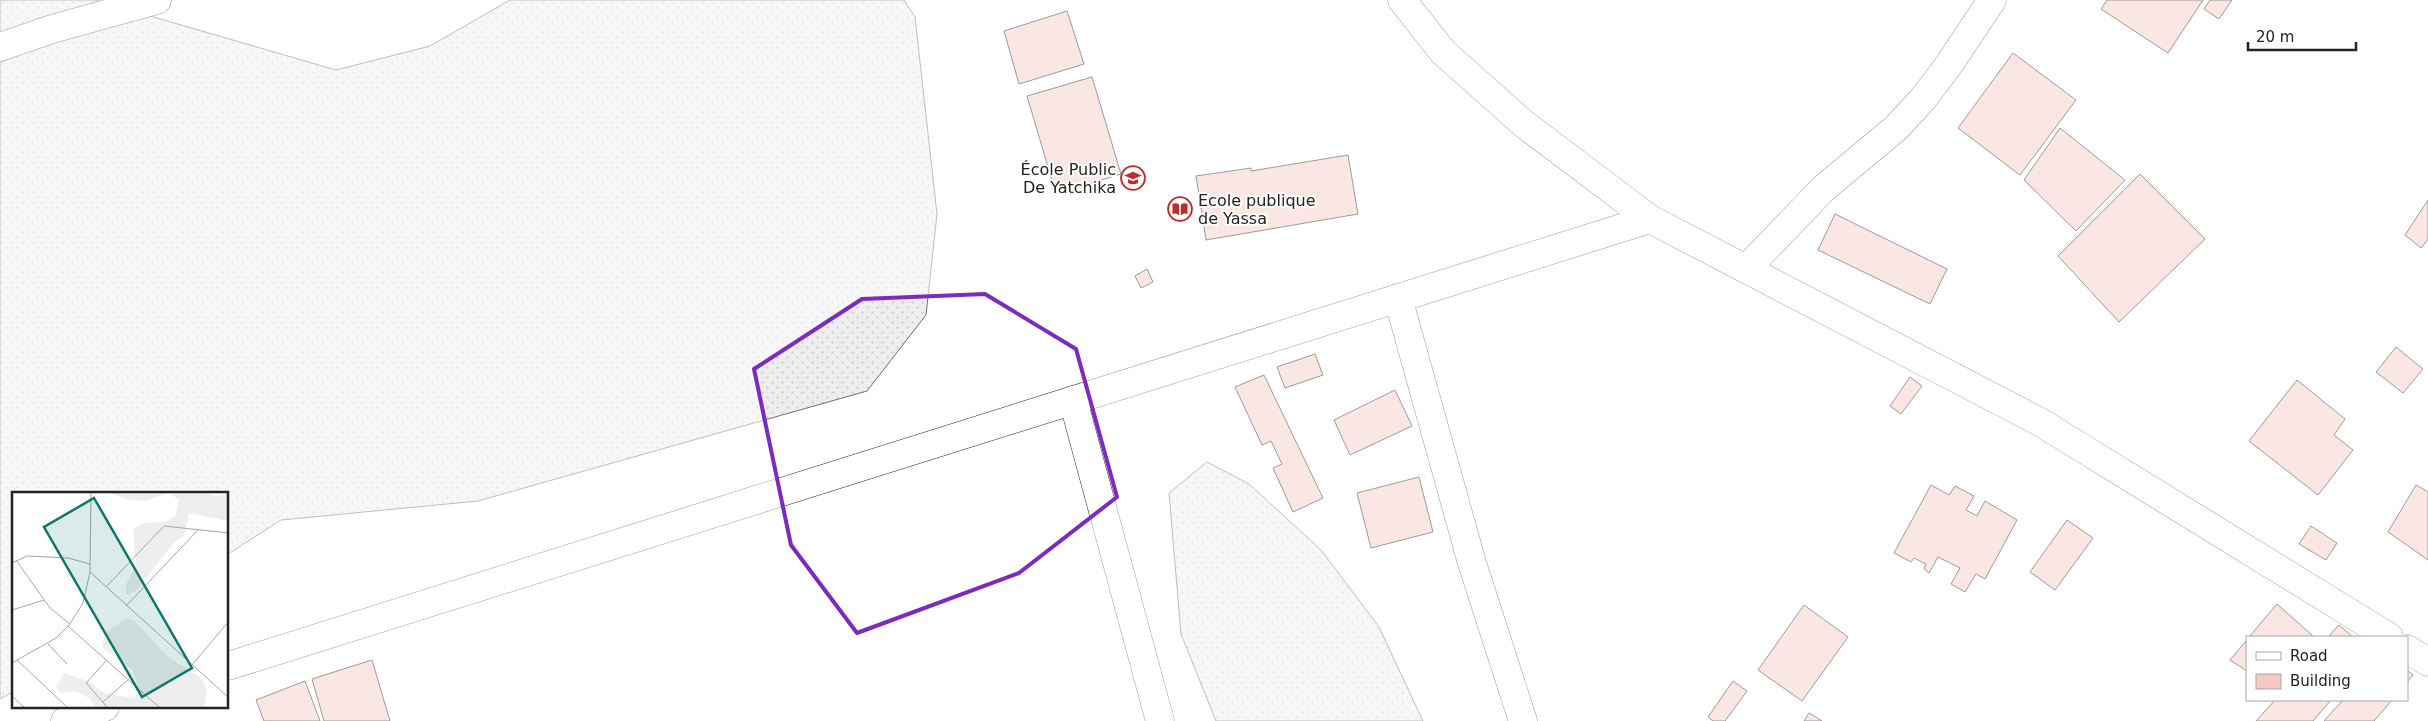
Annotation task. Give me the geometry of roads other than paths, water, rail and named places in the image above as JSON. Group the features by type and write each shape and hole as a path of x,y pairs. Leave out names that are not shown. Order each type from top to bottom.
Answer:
{"street":[{"path":"0,47 52,29 157,0"},
{"path":"1402,0 1443,52 1524,124 1650,219 2040,422 2387,636"},
{"path":"1747,268 1824,188 1896,128 1923,99 1948,66 1992,0"},
{"path":"229,666 1650,219"},
{"path":"1398,298 1472,563 1523,721"},
{"path":"1073,400 1160,721"},
{"path":"2408,650 2428,662"},
{"path":"65,721 102,708"}],"place":[{"name":"École Public De Yatchika","path":"1133,178"},
{"name":"Ecole publique de Yassa","path":"1180,209"}]}
